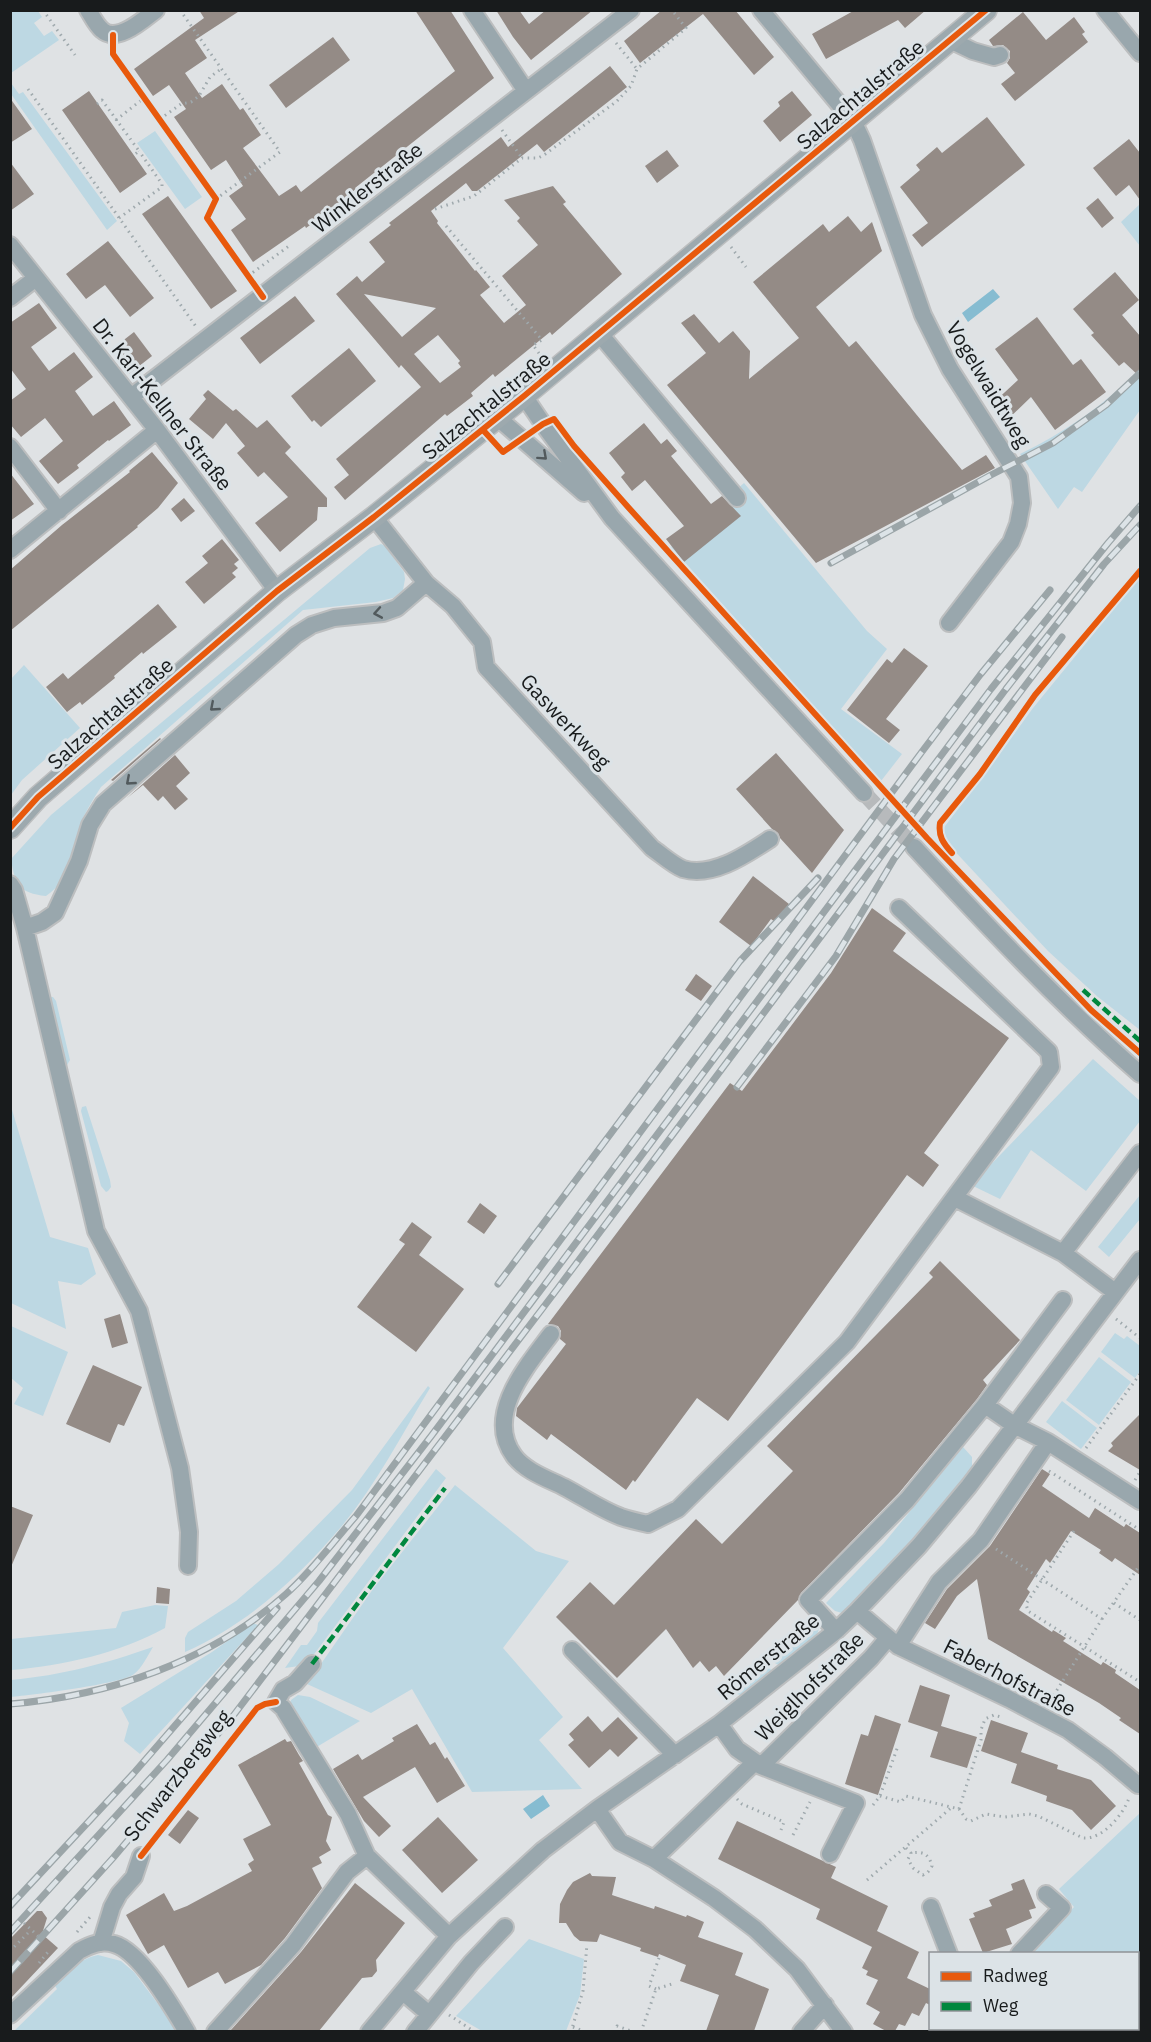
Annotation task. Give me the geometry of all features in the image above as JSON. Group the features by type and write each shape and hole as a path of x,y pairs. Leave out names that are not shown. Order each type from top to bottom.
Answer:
{"main road":[{"name":"Salzachtalstraße","path":"10,828 38,797 277,591 498,418 986,10"}],"street":[{"path":"88,10 103,31 113,35 128,29 156,10"},
{"path":"472,10 526,91"},
{"name":"Winklerstraße","path":"131,398 631,10"},
{"name":"Vogelwaidtweg","path":"761,10 853,121 862,140 923,315 950,369 1019,477 1022,503 1018,524 1011,542 949,623"},
{"path":"1105,10 1140,53"},
{"path":"950,40 973,51 994,57 1000,55"},
{"name":"Dr. Karl-Kellner Straße","path":"10,245 157,430 277,591"},
{"path":"10,298 36,278"},
{"path":"599,333 736,498"},
{"path":"524,396 612,518 864,793"},
{"path":"498,418 612,518"},
{"path":"10,550 157,430"},
{"path":"10,447 59,511"},
{"name":"Gaswerkweg","path":"374,517 426,583 453,606 482,642 486,667 652,848 682,868 696,871 719,867 749,853 770,838"},
{"path":"25,928 42,922 55,913 79,861 90,825 103,804 296,635 312,625 334,618 383,613 397,608 426,583"},
{"path":"914,847 993,932 1095,1034 1140,1074"},
{"path":"10,884 14,890 25,928 96,1231 139,1311 177,1456 189,1532 188,1566"},
{"path":"551,1334 520,1375 510,1396 504,1419 504,1437 515,1457 533,1471 621,1517 648,1524 678,1509 847,1342 1051,1067 1049,1052 899,908"},
{"path":"1063,1253 1140,1153"},
{"path":"956,1198 1063,1253 1115,1292"},
{"name":"Römerstraße","path":"369,2031 449,1936 543,1850 597,1809 719,1724 836,1631 857,1611 919,1546 969,1486 1115,1292 1137,1270"},
{"path":"836,1631 808,1600 907,1500 985,1405 1063,1300"},
{"path":"985,1405 1140,1501"},
{"name":"Weiglhofstraße","path":"654,1859 871,1658 893,1642 939,1582 981,1540 1048,1442"},
{"name":"Faberhofstraße","path":"857,1611 893,1642 1009,1699 1077,1736 1105,1757 1136,1789"},
{"path":"572,1650 675,1755"},
{"path":"312,1664 295,1683 283,1690 276,1702 283,1708 348,1814 367,1856 449,1936"},
{"path":"719,1724 737,1749 758,1764 856,1803 830,1854"},
{"path":"597,1809 620,1842 654,1859 714,1898 755,1929 797,1969 844,2031"},
{"name":"Schwarzbergweg","path":"101,1943 112,1907 119,1894 134,1877 141,1856"},
{"path":"215,2031 293,1945 347,1872 367,1856"},
{"path":"1020,1952 1062,1908 1046,1894"},
{"path":"931,1907 950,1952"},
{"path":"414,2031 471,1963 505,1927"},
{"path":"10,2015 79,1951 90,1944 113,1944 126,1950 139,1962 159,1987 187,2031"},
{"path":"403,1992 433,2009"},
{"path":"801,2031 825,2004"}],"path":[{"path":"43,10 75,55"},
{"path":"180,10 280,152"},
{"path":"435,209 474,196 522,158 538,158 544,155 617,101 631,86 637,69 686,28 672,10"},
{"path":"605,30 637,69"},
{"path":"160,119 181,104 191,102 199,96 210,77 221,69"},
{"path":"28,89 206,340"},
{"path":"138,89 149,105"},
{"path":"116,120 144,98"},
{"path":"97,104 102,100 162,184 162,187 119,218"},
{"path":"154,112 166,128"},
{"path":"493,117 522,158"},
{"path":"212,208 216,199 284,149"},
{"path":"134,155 138,152"},
{"path":"210,190 216,199"},
{"path":"446,226 542,339 533,345 552,373"},
{"path":"719,233 746,267"},
{"path":"248,276 289,246"},
{"path":"241,266 263,297"},
{"path":"1103,1309 1140,1338"},
{"path":"1077,1460 1140,1374"},
{"path":"1035,1462 1140,1530"},
{"path":"1074,1531 1026,1604 1028,1611 1140,1682"},
{"path":"981,1540 1102,1619"},
{"path":"1041,1716 1083,1647 1140,1565"},
{"path":"1114,1603 1140,1620"},
{"path":"958,1809 981,1740 981,1730 985,1719 994,1715 1001,1718 1009,1699"},
{"path":"856,1803 865,1806 874,1805 880,1796 898,1746"},
{"path":"793,1835 817,1788"},
{"path":"880,1796 901,1802 906,1796 958,1809 966,1819 971,1821 986,1814 1005,1817 1029,1814 1089,1839 1113,1822 1125,1809 1136,1789"},
{"path":"726,1790 742,1804 784,1822 781,1830"},
{"path":"867,1880 951,1808"},
{"path":"906,1848 910,1853"},
{"path":"910,1853 924,1853 930,1858 932,1866 928,1872 922,1875 913,1868 908,1859 910,1853"},
{"path":"24,1923 38,1936"},
{"path":"10,1951 28,1933"},
{"path":"571,2031 583,1991 587,1944"},
{"path":"659,1958 649,1986 656,1989 672,1984"},
{"path":"641,2031 656,1989"},
{"path":"433,2009 475,2031"},
{"path":"615,2031 616,2026 634,2031"},
{"path":"573,2027 586,2031"}],"shaded area":[{"path":"11,10 38,11 42,17 34,23 44,36 52,31 59,40 11,73"},
{"path":"11,83 19,94 23,92 117,221 107,230 11,94"},
{"path":"155,131 202,197 185,209 137,143"},
{"path":"1140,204 1140,246 1121,222"},
{"path":"1140,369 1140,410 1082,492 1074,487 1058,509 1020,454 1084,417"},
{"path":"744,483 867,631 887,649 841,709 902,754 881,781 671,547"},
{"path":"381,544 385,546 404,572 403,590 393,598 376,602 303,610 101,787 84,816 71,860 55,889 46,896 30,893 20,886 14,875 11,859 51,815 370,548"},
{"path":"1140,577 1140,1030 1098,997 1048,951 949,845 942,830 1033,708"},
{"path":"24,665 80,728 22,780 11,795 11,679"},
{"path":"49,997 53,997 56,1001 70,1060 67,1065 64,1062"},
{"path":"1093,1059 1140,1101 1140,1121 1086,1191 1031,1150 1000,1199 971,1185"},
{"path":"10,1103 50,1237 88,1248 96,1274 81,1285 58,1281 66,1329 11,1303"},
{"path":"86,1106 110,1180 111,1187 106,1192 101,1186 81,1111 82,1107"},
{"path":"1140,1195 1140,1219 1109,1257 1098,1247"},
{"path":"11,1326 68,1352 43,1416 14,1404 23,1388 11,1378"},
{"path":"1115,1333 1124,1339 1127,1336 1140,1346 1140,1371 1135,1378 1101,1352"},
{"path":"1099,1357 1131,1382 1099,1425 1066,1400"},
{"path":"428,1386 430,1388 377,1477 354,1511 307,1565 250,1614 208,1641 185,1652 185,1638 188,1632 236,1601 279,1564 352,1490"},
{"path":"1062,1401 1097,1428 1081,1449 1046,1422"},
{"path":"963,1447 972,1457 972,1469 878,1580 842,1613 835,1611 826,1603 884,1543"},
{"path":"436,1469 446,1478 306,1665 285,1668 301,1645 307,1645 317,1631 318,1623"},
{"path":"455,1485 536,1551 569,1561 503,1648 563,1717 539,1740 582,1789 472,1792 412,1689 371,1713 307,1684 373,1589"},
{"path":"155,1605 168,1606 165,1628 148,1637 129,1645 70,1662 11,1670 11,1639 116,1628 122,1612"},
{"path":"812,1616 819,1629 816,1637 780,1666 775,1663 768,1653"},
{"path":"253,1623 258,1625 140,1754 124,1741 129,1723 121,1708 212,1652"},
{"path":"153,1647 140,1668 126,1678 113,1682 11,1697 11,1680 83,1668"},
{"path":"763,1657 773,1673 741,1695 736,1694 729,1685"},
{"path":"298,1695 310,1697 360,1721 315,1748 289,1709 291,1700"},
{"path":"1140,1813 1140,2031 955,2032 956,2030 1139,2030 1139,1952 1030,1952 1074,1907 1059,1889"},
{"path":"529,1939 584,1959 580,1995 566,2031 482,2031 456,2016"},
{"path":"98,1955 121,1961 134,1972 179,2032 13,2032 57,1989 54,1984 79,1963"}],"water":[{"path":"993,289 1000,297 968,322 962,313"},
{"path":"543,1795 550,1806 531,1819 523,1809"}],"building":[{"path":"199,10 241,10 195,40 207,58 185,73 202,98 222,84 240,110 243,108 261,135 243,148 279,196 296,185 301,192 455,71 415,10 450,10 494,78 320,218 253,262 231,230 246,219 229,196 243,186 226,160 211,170 174,117 186,109 169,85 153,96 134,69 204,18"},
{"path":"496,10 519,10 529,24 546,10 593,10 531,60"},
{"path":"662,10 735,10 774,57 754,75 703,14 640,63 624,41"},
{"path":"855,10 926,10 905,28 898,20 826,59 812,34"},
{"path":"1023,12 1046,40 1074,17 1085,32 1082,34 1088,42 1015,101 1001,84 1015,73 1007,63 1010,51 1003,45 993,46 989,40"},
{"path":"333,37 350,60 286,108 269,85"},
{"path":"610,66 627,87 544,152 537,144 477,191 472,191 466,183 431,211 437,223 490,287 480,295 504,323 526,305 502,276 538,245 517,221 520,218 504,200 553,186 566,202 563,204 622,274 552,335 550,332 495,377 493,374 471,393 473,396 447,416 445,414 345,500 334,487 349,475 336,459 421,387 401,365 399,368 336,294 357,276 362,282 385,262 369,242 391,225 389,223 501,137 508,147","holes":["364,294 436,308 402,337","438,335 460,361 458,363 461,367 440,383 414,354"]},
{"path":"89,91 147,174 120,193 62,110"},
{"path":"792,91 812,115 780,142 763,121 780,106 778,102"},
{"path":"10,98 32,129 10,143"},
{"path":"987,117 1025,165 922,247 912,235 928,223 900,187 920,170 916,165 937,147 942,153"},
{"path":"1129,139 1140,153 1140,200 1129,185 1116,196 1093,168"},
{"path":"667,150 679,166 657,183 645,166"},
{"path":"10,162 34,194 10,211"},
{"path":"168,196 237,291 211,309 142,214"},
{"path":"1098,198 1114,218 1102,228 1086,208"},
{"path":"848,216 861,232 872,222 882,251 816,307 849,347 856,341 962,470 986,455 995,468 816,563 667,385 706,353 681,323 694,314 719,343 733,331 750,351 749,379 799,338 753,282 823,224 829,232"},
{"path":"108,241 154,298 130,317 105,285 86,299 66,274"},
{"path":"1115,272 1139,300 1122,315 1140,336 1140,377 1124,362 1119,366 1091,335 1094,333 1073,309"},
{"path":"295,296 315,321 260,364 240,338"},
{"path":"39,303 57,328 31,347 49,371 74,352 93,377 75,391 93,416 114,401 131,425 77,465 79,468 58,484 39,461 63,441 45,418 21,437 10,424 10,401 26,389 10,368 10,323"},
{"path":"1037,317 1073,365 1081,359 1106,392 1055,430 1031,397 1006,421 991,405 1018,380 995,349"},
{"path":"134,332 152,356 129,374 111,350"},
{"path":"349,348 376,381 321,427 314,420 312,422 291,396"},
{"path":"208,390 233,411 236,409 257,428 267,420 291,447 285,453 327,498 327,507 318,507 317,520 280,552 255,523 288,497 264,472 258,477 237,453 245,446 226,423 213,439 189,419 206,399 203,395"},
{"path":"644,423 661,444 667,439 677,451 671,456 711,504 722,496 741,516 684,562 666,539 684,526 645,480 632,491 621,477 625,473 609,453"},
{"path":"152,452 178,483 158,508 138,527 10,631 10,570"},
{"path":"10,473 34,504 10,521"},
{"path":"184,498 195,511 181,522 171,509"},
{"path":"222,539 239,560 234,564 238,568 232,573 236,577 204,604 185,582 208,563 202,556"},
{"path":"158,604 177,627 143,654 142,652 82,705 80,702 67,712 46,687 63,673 68,679"},
{"path":"904,648 928,666 886,719 900,730 889,743 847,710 887,659 892,663"},
{"path":"160,738 113,781 111,780"},
{"path":"776,753 844,830 812,873 736,789"},
{"path":"175,755 190,773 176,786 188,799 175,810 163,796 158,801 143,785 127,798"},
{"path":"753,876 789,904 775,922 771,919 751,946 719,922"},
{"path":"872,908 906,933 893,951 1009,1038 924,1153 939,1165 923,1187 907,1175 728,1421 697,1398 635,1482 633,1480 626,1490 551,1434 547,1440 516,1416 517,1408 566,1344 560,1339 561,1331 558,1326 548,1324 730,1083 742,1091 831,973"},
{"path":"696,974 712,986 701,1001 685,990"},
{"path":"480,1203 497,1216 484,1234 467,1222"},
{"path":"412,1222 432,1237 419,1255 464,1289 416,1352 357,1307 405,1244 399,1240"},
{"path":"940,1261 1020,1340 983,1380 987,1385 977,1399 899,1493 724,1676 716,1666 709,1672 700,1661 693,1668 666,1629 617,1678 556,1617 590,1582 614,1605 696,1519 722,1544 793,1471 767,1446 933,1277 929,1273"},
{"path":"120,1314 128,1343 112,1348 104,1319"},
{"path":"93,1365 142,1387 124,1426 118,1424 110,1443 66,1424"},
{"path":"1140,1414 1140,1470 1108,1451 1113,1446 1111,1443"},
{"path":"1042,1469 1050,1474 1042,1486 1089,1518 1095,1508 1124,1527 1126,1524 1140,1533 1140,1575 1115,1558 1112,1562 1099,1553 1101,1550 1071,1531 1050,1563 1046,1559 1027,1589 1030,1592 1019,1610 1052,1632 1053,1630 1066,1638 1063,1641 1101,1665 1103,1662 1116,1670 1115,1673 1140,1690 1140,1734 1099,1703 988,1639 977,1579 957,1596 935,1629 925,1623 947,1589 990,1546"},
{"path":"10,1506 33,1515 11,1567 10,1567"},
{"path":"157,1587 170,1589 169,1604 156,1603"},
{"path":"920,1685 950,1695 941,1726 977,1737 967,1768 930,1757 938,1732 908,1722"},
{"path":"875,1715 901,1724 878,1795 845,1784 861,1734 868,1736"},
{"path":"588,1716 602,1732 618,1717 638,1738 618,1757 610,1749 589,1768 568,1745 574,1740 569,1734"},
{"path":"991,1720 1028,1733 1021,1752 1058,1765 1057,1769 1091,1780 1116,1806 1091,1830 1072,1810 1046,1801 1047,1796 1011,1783 1017,1764 981,1751"},
{"path":"417,1724 430,1745 435,1742 445,1759 447,1757 465,1786 437,1803 415,1767 363,1797 391,1826 379,1837 364,1821 333,1769 358,1754 362,1760 394,1741 392,1738"},
{"path":"285,1739 287,1742 291,1741 303,1761 299,1763 328,1815 332,1817 326,1841 331,1850 319,1857 322,1863 312,1868 322,1888 285,1938 261,1965 225,1984 218,1972 188,1988 164,1945 148,1954 126,1915 164,1893 174,1911 252,1871 248,1864 254,1860 243,1839 271,1825 238,1765"},
{"path":"188,1810 199,1818 180,1844 168,1835"},
{"path":"438,1817 478,1860 442,1893 402,1850"},
{"path":"737,1821 836,1867 831,1878 888,1906 877,1931 919,1952 907,1978 929,1989 929,2004 926,2003 919,2016 912,2013 905,2026 899,2024 895,2031 886,2031 873,2024 880,2012 866,2004 878,1980 866,1975 868,1971 862,1968 872,1947 816,1919 820,1909 718,1859"},
{"path":"590,1873 592,1876 616,1877 612,1895 654,1909 655,1906 686,1917 687,1915 704,1922 698,1937 743,1953 735,1975 769,1989 754,2031 706,2031 719,1995 680,1981 686,1965 659,1954 658,1957 640,1951 641,1948 600,1934 597,1942 580,1941 566,1923 559,1923 560,1904 567,1890 573,1882"},
{"path":"1024,1879 1036,1908 1029,1910 1032,1918 1006,1929 1012,1944 983,1952 969,1919 975,1917 973,1913 992,1906 989,1900 1013,1890 1011,1884"},
{"path":"355,1883 405,1923 376,1960 377,1971 372,1977 362,1978 319,2031 230,2031 301,1952"},
{"path":"37,1911 42,1911 47,1918 42,1934 58,1948 10,1999 10,1939"}],"tunnel":[{"path":"864,793 914,847"}],"railway":[{"path":"831,563 1053,443 1106,405 1140,373"},
{"path":"10,1932 167,1760 319,1581 432,1435 991,689 1140,506"},
{"path":"10,1972 113,1858 233,1716 558,1288 1006,689 1104,564 1140,525"},
{"path":"10,1704 84,1693 157,1671 192,1656 257,1618 305,1576 356,1516 921,753 980,675 1050,590"},
{"path":"737,1087 836,956 894,859 1062,637"},
{"path":"498,1284 740,961 818,878"},
{"path":"10,1906 133,1774 277,1608"}],"marked path":[{"path":"1083,990 1140,1041"},
{"path":"312,1664 445,1488"}],"cycle path":[{"path":"10,828 38,797 277,591 374,517 524,396 986,10"},
{"path":"113,35 113,54 216,199 207,218 263,297"},
{"path":"483,430 503,452 554,419 574,446 628,507 927,838 1091,1010 1140,1053"},
{"path":"952,853 942,839 940,823 980,774 1035,695 1140,571"},
{"path":"141,1856 257,1708 276,1702"}]}
